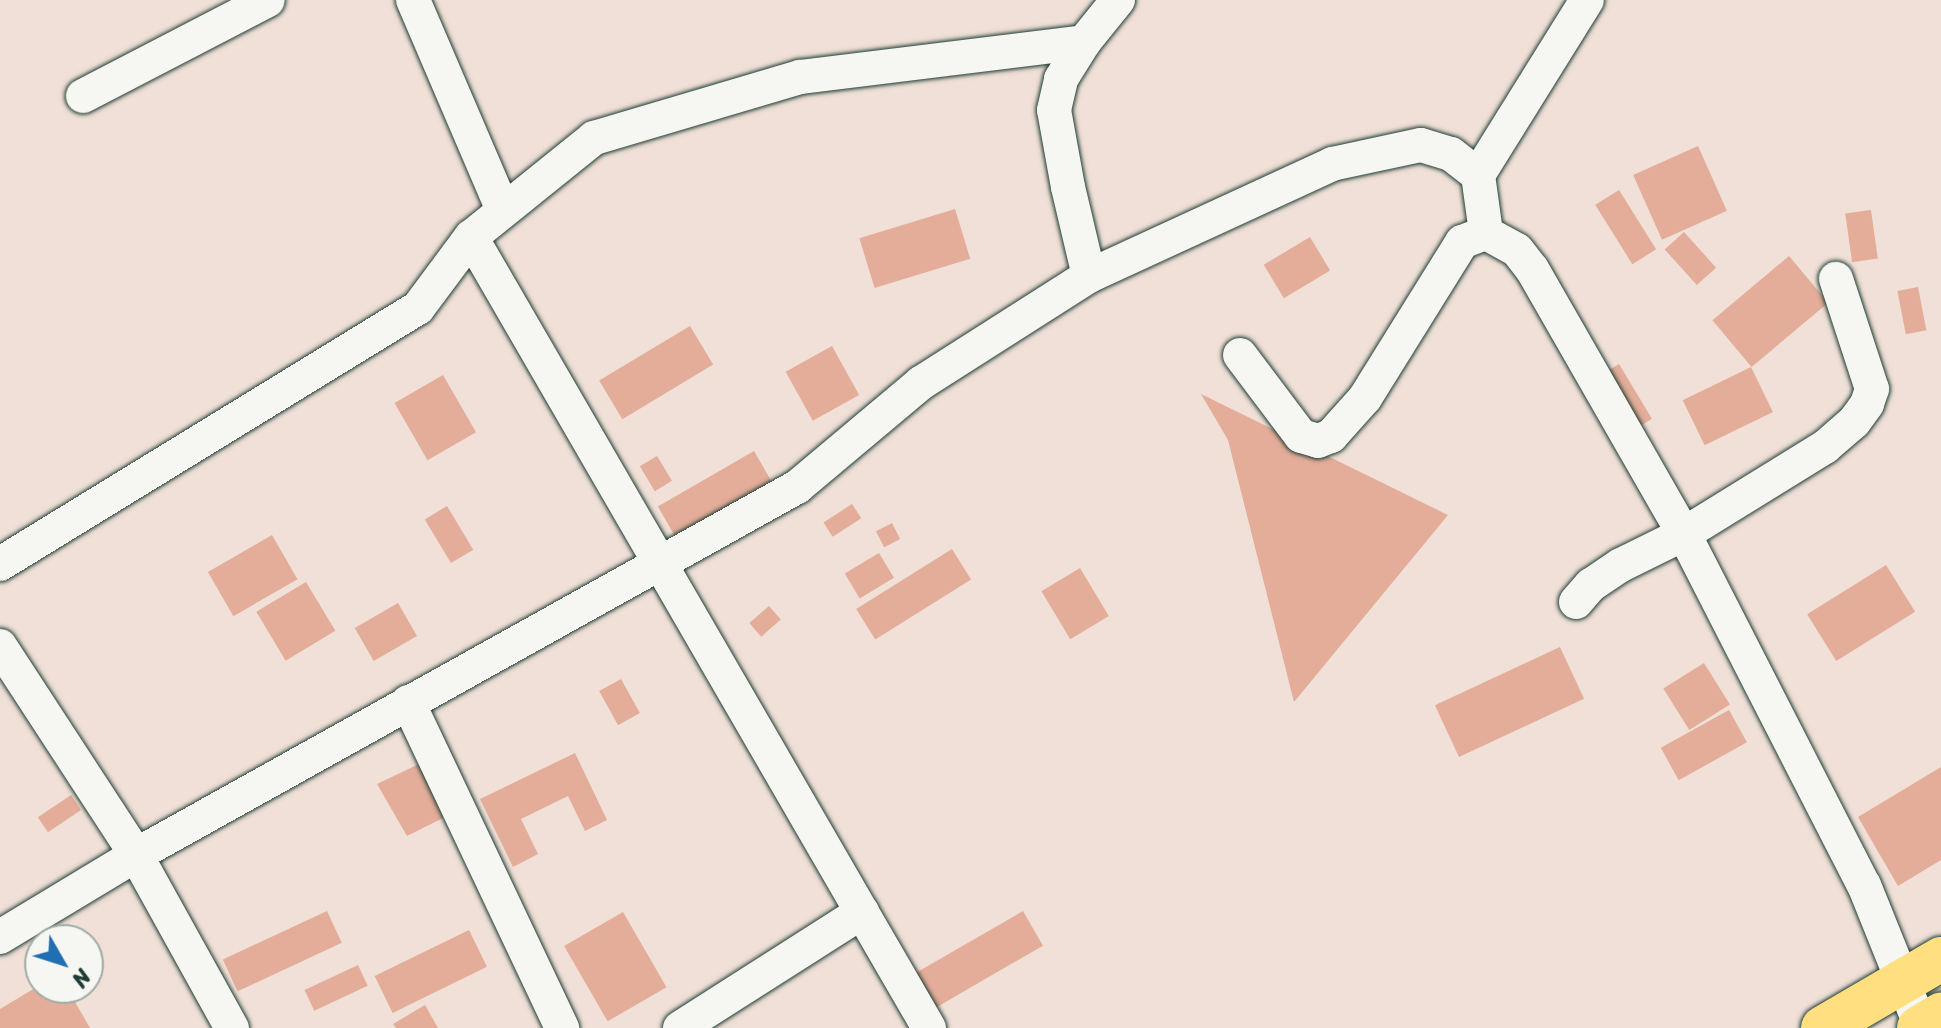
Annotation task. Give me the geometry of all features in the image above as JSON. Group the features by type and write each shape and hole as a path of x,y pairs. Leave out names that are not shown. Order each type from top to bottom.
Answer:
{"main road":[{"path":"1823,1028 1941,959"}],"street":[{"path":"83,96 268,0"},
{"path":"413,0 503,210"},
{"path":"1089,276 1054,110 1061,79 1084,42 1118,0"},
{"path":"1486,233 1478,175 1587,0"},
{"path":"0,564 418,308 471,237 594,138 800,77 1084,42"},
{"path":"0,937 136,855 797,487 921,383 1089,276 1332,164 1421,145 1451,154 1478,175"},
{"path":"1240,355 1301,436 1318,441 1331,436 1365,398 1450,256 1462,242 1486,233 1517,250 1532,269 1684,534 1864,885 1904,982 1927,1023"},
{"path":"471,237 929,1028"},
{"path":"1576,602 1591,585 1621,565 1684,534 1825,447 1854,422 1867,404 1872,389 1867,365 1836,279"},
{"path":"0,646 136,855 232,1028"},
{"path":"408,702 562,1028"},
{"path":"680,1028 862,912"}],"building":[{"path":"1698,146 1727,211 1662,240 1633,175"},
{"path":"1619,190 1656,249 1632,264 1595,205"},
{"path":"955,209 970,259 875,288 859,238"},
{"path":"1871,210 1878,259 1852,262 1845,214"},
{"path":"1684,232 1716,268 1697,285 1665,249"},
{"path":"1310,237 1330,270 1284,298 1264,265"},
{"path":"1789,256 1828,303 1752,367 1712,320"},
{"path":"1918,287 1926,330 1906,334 1897,291"},
{"path":"690,326 713,365 622,419 599,381"},
{"path":"832,346 859,395 813,421 786,372"},
{"path":"1619,364 1652,419 1631,432 1598,377"},
{"path":"1751,367 1773,412 1705,445 1683,400"},
{"path":"443,375 476,432 428,460 395,403"},
{"path":"1201,394 1448,515 1294,702 1228,440"},
{"path":"754,451 773,484 677,539 658,507"},
{"path":"657,456 672,481 655,491 640,466"},
{"path":"852,504 861,518 833,537 823,523"},
{"path":"447,506 473,550 451,563 425,519"},
{"path":"892,523 900,539 884,547 876,531"},
{"path":"272,535 298,579 233,616 208,572"},
{"path":"952,549 971,580 875,639 856,609"},
{"path":"879,553 894,578 860,598 845,574"},
{"path":"1886,565 1915,612 1836,661 1807,614"},
{"path":"1080,568 1109,616 1070,639 1041,591"},
{"path":"306,582 335,631 286,661 256,612"},
{"path":"398,603 417,636 374,661 355,628"},
{"path":"769,606 781,620 761,637 749,623"},
{"path":"1560,647 1584,699 1459,757 1435,705"},
{"path":"1704,663 1730,705 1689,730 1663,688"},
{"path":"621,679 640,713 618,725 599,691"},
{"path":"1729,710 1747,742 1679,780 1661,748"},
{"path":"575,753 607,820 585,831 568,796 521,819 538,854 513,867 480,799"},
{"path":"419,764 453,813 407,836 377,784"},
{"path":"1941,767 1941,860 1898,886 1858,817"},
{"path":"71,795 81,810 48,832 38,817"},
{"path":"327,911 342,943 238,991 223,960"},
{"path":"1023,911 1043,946 935,1008 915,974"},
{"path":"623,912 666,987 608,1021 564,946"},
{"path":"469,930 487,967 393,1013 375,976"},
{"path":"358,965 368,986 314,1011 305,990"},
{"path":"24,995 24,1004 76,1004 90,1028 0,1028 0,1009"},
{"path":"425,1005 438,1028 396,1028 393,1024"}]}
